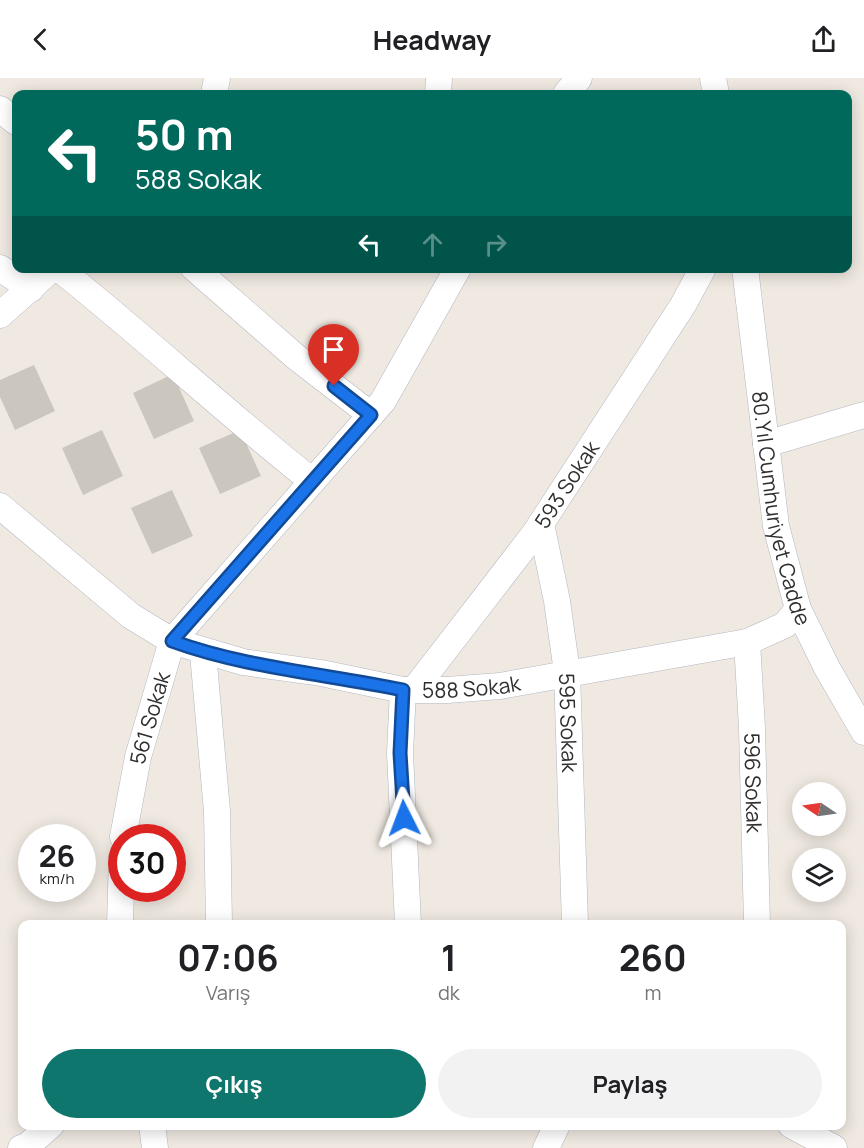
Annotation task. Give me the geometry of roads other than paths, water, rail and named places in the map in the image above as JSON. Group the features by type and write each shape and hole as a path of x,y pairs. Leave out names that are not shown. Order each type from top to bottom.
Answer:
{"street":[{"path":"0,109 12,119"},
{"path":"0,268 31,289"},
{"path":"0,315 48,273"},
{"path":"64,273 124,321 237,422 312,481"},
{"path":"200,273 297,357 371,415"},
{"name":"561 Sokak","path":"125,824 138,757 172,641 383,401 455,273"},
{"name":"593 Sokak","path":"409,690 541,524 683,305 700,273"},
{"name":"80.Yıl Cumhuriyet Cadde","path":"746,273 776,526 798,609 827,668 864,732"},
{"path":"766,444 864,415"},
{"name":"588 Sokak","path":"0,506 131,616 172,641 243,662 409,690 500,686 567,672 747,642 785,625 798,609"},
{"name":"595 Sokak","path":"541,524 555,591 567,672 576,920"},
{"name":"596 Sokak","path":"747,642 752,728 757,920"},
{"path":"203,652 217,811 219,920"},
{"path":"408,920 400,753 409,690"},
{"path":"120,920 121,902"},
{"path":"21,1148 27,1146 45,1130"},
{"path":"153,1130 155,1148"},
{"path":"546,1148 555,1130"},
{"path":"800,1130 834,1148"}]}
